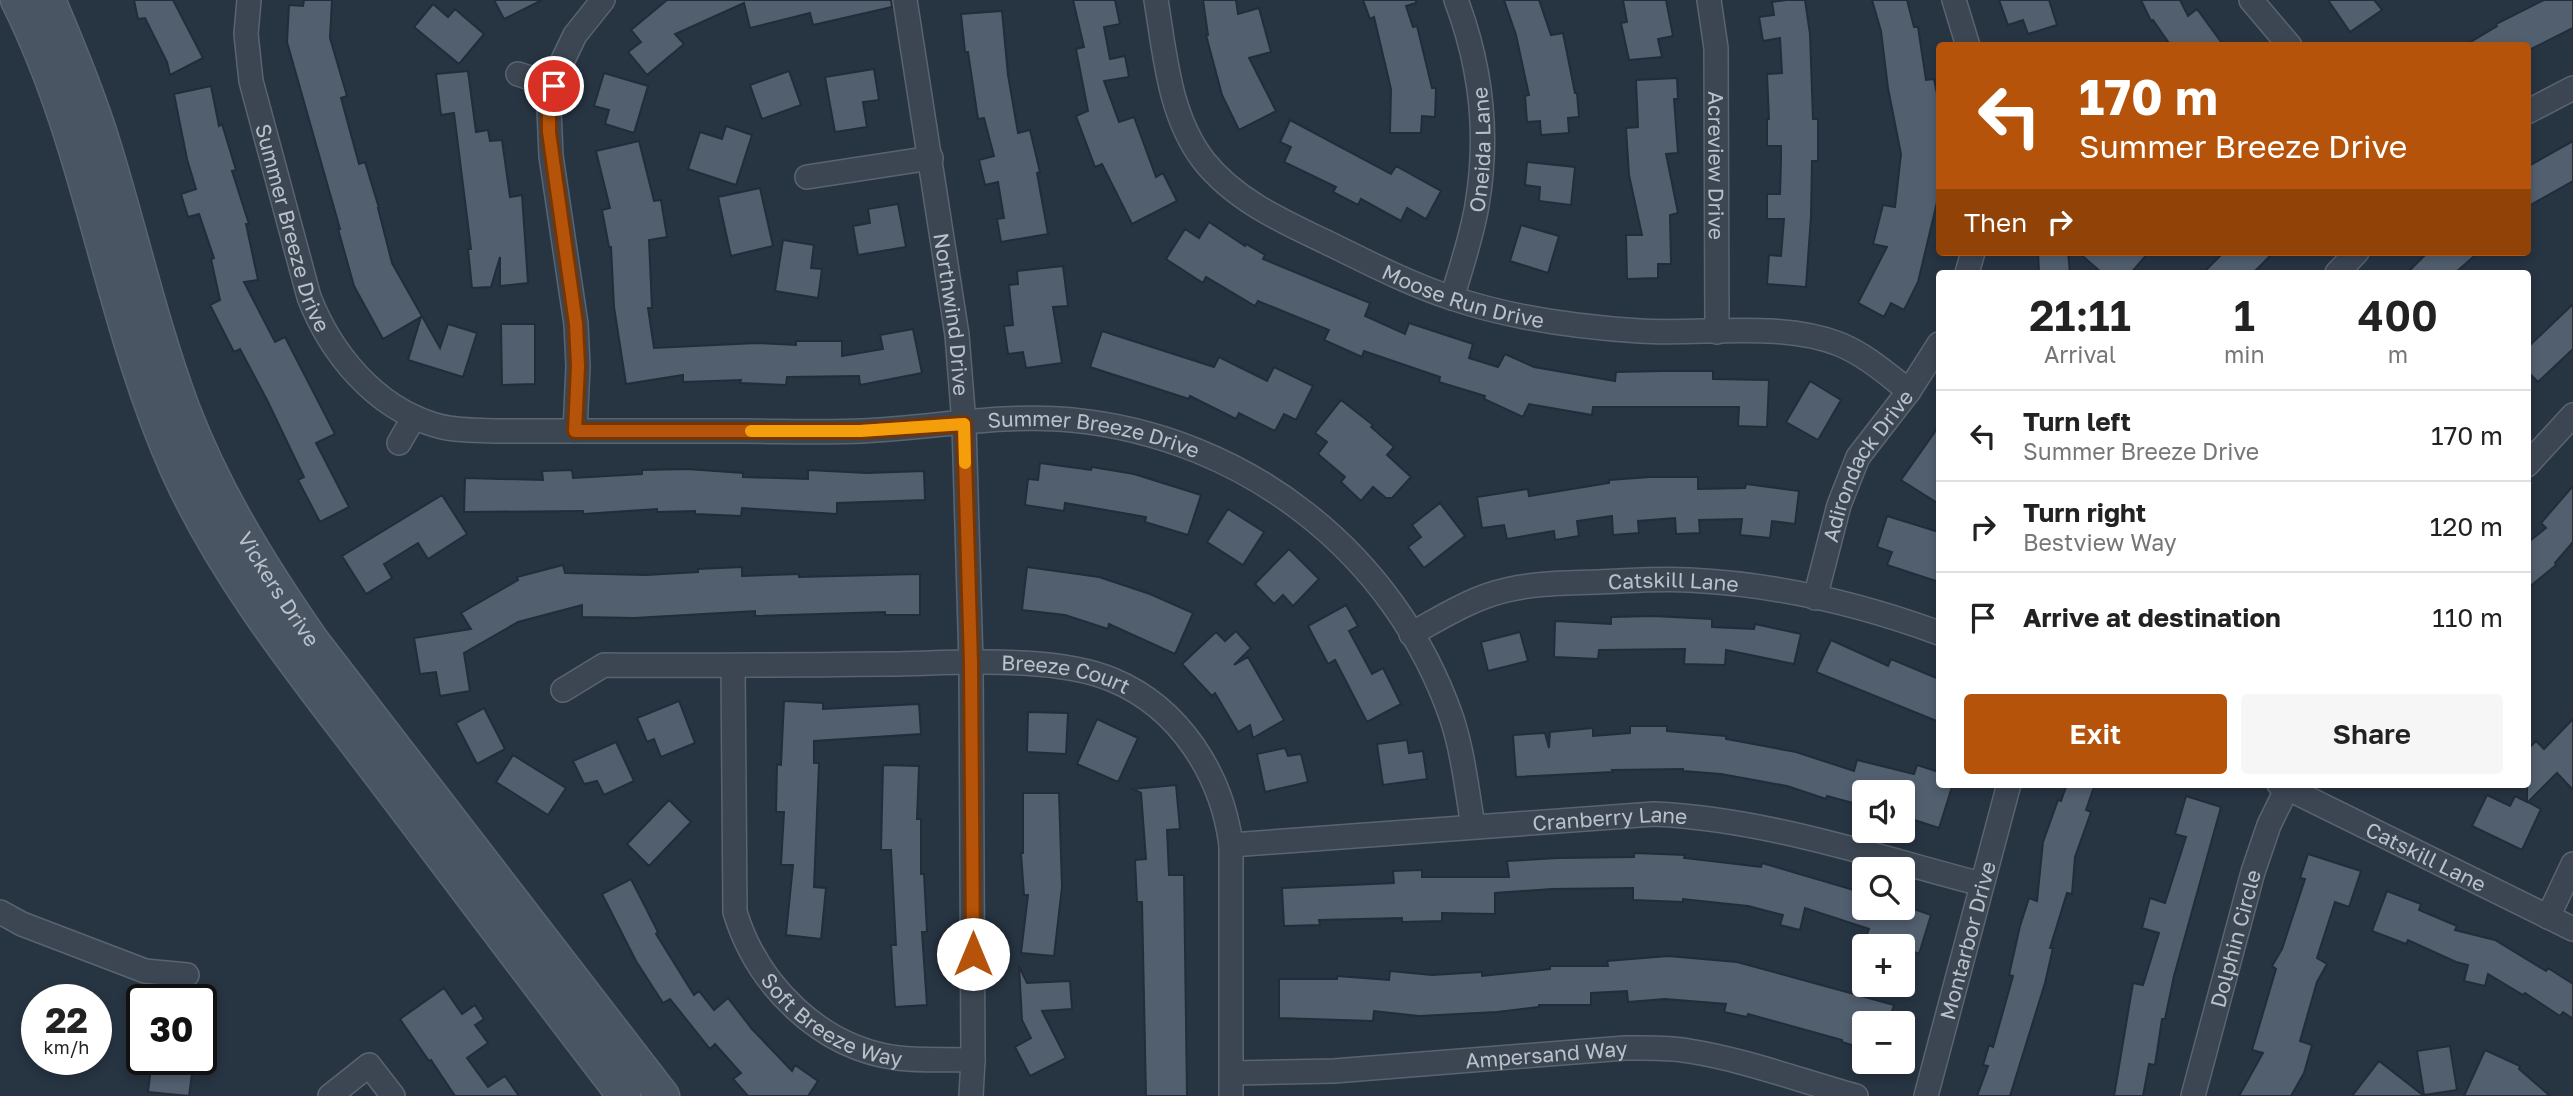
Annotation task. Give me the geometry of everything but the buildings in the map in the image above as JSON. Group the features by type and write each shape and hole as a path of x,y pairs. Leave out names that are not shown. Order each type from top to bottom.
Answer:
{"main road":[{"name":"Vickers Drive","path":"18,0 66,118 84,172 118,303 144,386 177,470 218,550 281,644 624,1096"},
{"name":"Vickers Drive","path":"49,0 100,131 167,363 183,408 199,447 241,530 271,581 312,640 663,1096"}],"street":[{"name":"Summer Breeze Drive","path":"249,0 246,34 251,81 309,297 319,324 352,370 372,390 414,417 436,425 495,431 860,431 1027,419 1105,424 1143,431 1181,443 1223,461 1300,508 1339,541 1370,574 1428,663 1453,722 1473,826"},
{"path":"575,431 578,366 576,324 549,132 549,109 563,60 590,13 603,0"},
{"name":"Northwind Drive","path":"905,0 957,335 964,424 971,663 971,1096"},
{"name":"Moose Run Drive","path":"1156,0 1169,79 1177,109 1203,159 1222,180 1247,200 1302,231 1395,275 1452,298 1514,314 1579,325 1640,331 1792,332 1818,337 1841,344 1869,359 1909,391"},
{"name":"Oneida Lane","path":"1452,298 1477,205 1483,127 1474,56 1456,0"},
{"name":"Acreview Drive","path":"1709,0 1716,61 1717,332"},
{"path":"1954,0 1967,42"},
{"path":"2251,0 2287,42"},
{"path":"518,74 554,86"},
{"path":"2531,111 2573,88"},
{"path":"807,177 930,158"},
{"path":"2340,270 2353,256"},
{"name":"Adirondack Drive","path":"1815,597 1839,505 1858,457 1909,391 1936,349"},
{"path":"2531,461 2573,415"},
{"path":"399,443 414,417"},
{"name":"Catskill Lane","path":"1411,634 1492,594 1525,587 1569,583 1688,580 1728,583 1815,597 1936,632"},
{"name":"Breeze Court","path":"563,690 604,665 971,663 1048,664 1081,670 1112,679 1142,695 1167,714 1189,739 1208,768 1227,820 1231,845 1231,1085"},
{"name":"Soft Breeze Way","path":"733,666 724,914 742,933 766,974 801,1015 823,1031 855,1046 899,1058 973,1060"},
{"name":"Montarbor Drive","path":"1926,1096 2008,788"},
{"name":"Dolphin Circle","path":"2193,1096 2253,872 2284,788"},
{"name":"Catskill Lane","path":"2291,788 2573,929"},
{"name":"Cranberry Lane","path":"1231,845 1654,814 1693,816 1729,820 1776,831 1981,884"},
{"path":"2548,917 2573,864"},
{"path":"0,912 22,924 145,971 187,975"},
{"name":"Ampersand Way","path":"1231,1085 1334,1071 1625,1048 1661,1048 1689,1050 1722,1058 1856,1096"},
{"path":"330,1096 369,1065 393,1096"}],"slow traffic":[{"path":"751,431 860,431 964,424 965,463"}],"route":[{"path":"554,86 549,109 549,132 576,324 578,366 575,431 860,431 964,424 971,663 973,954"}]}
